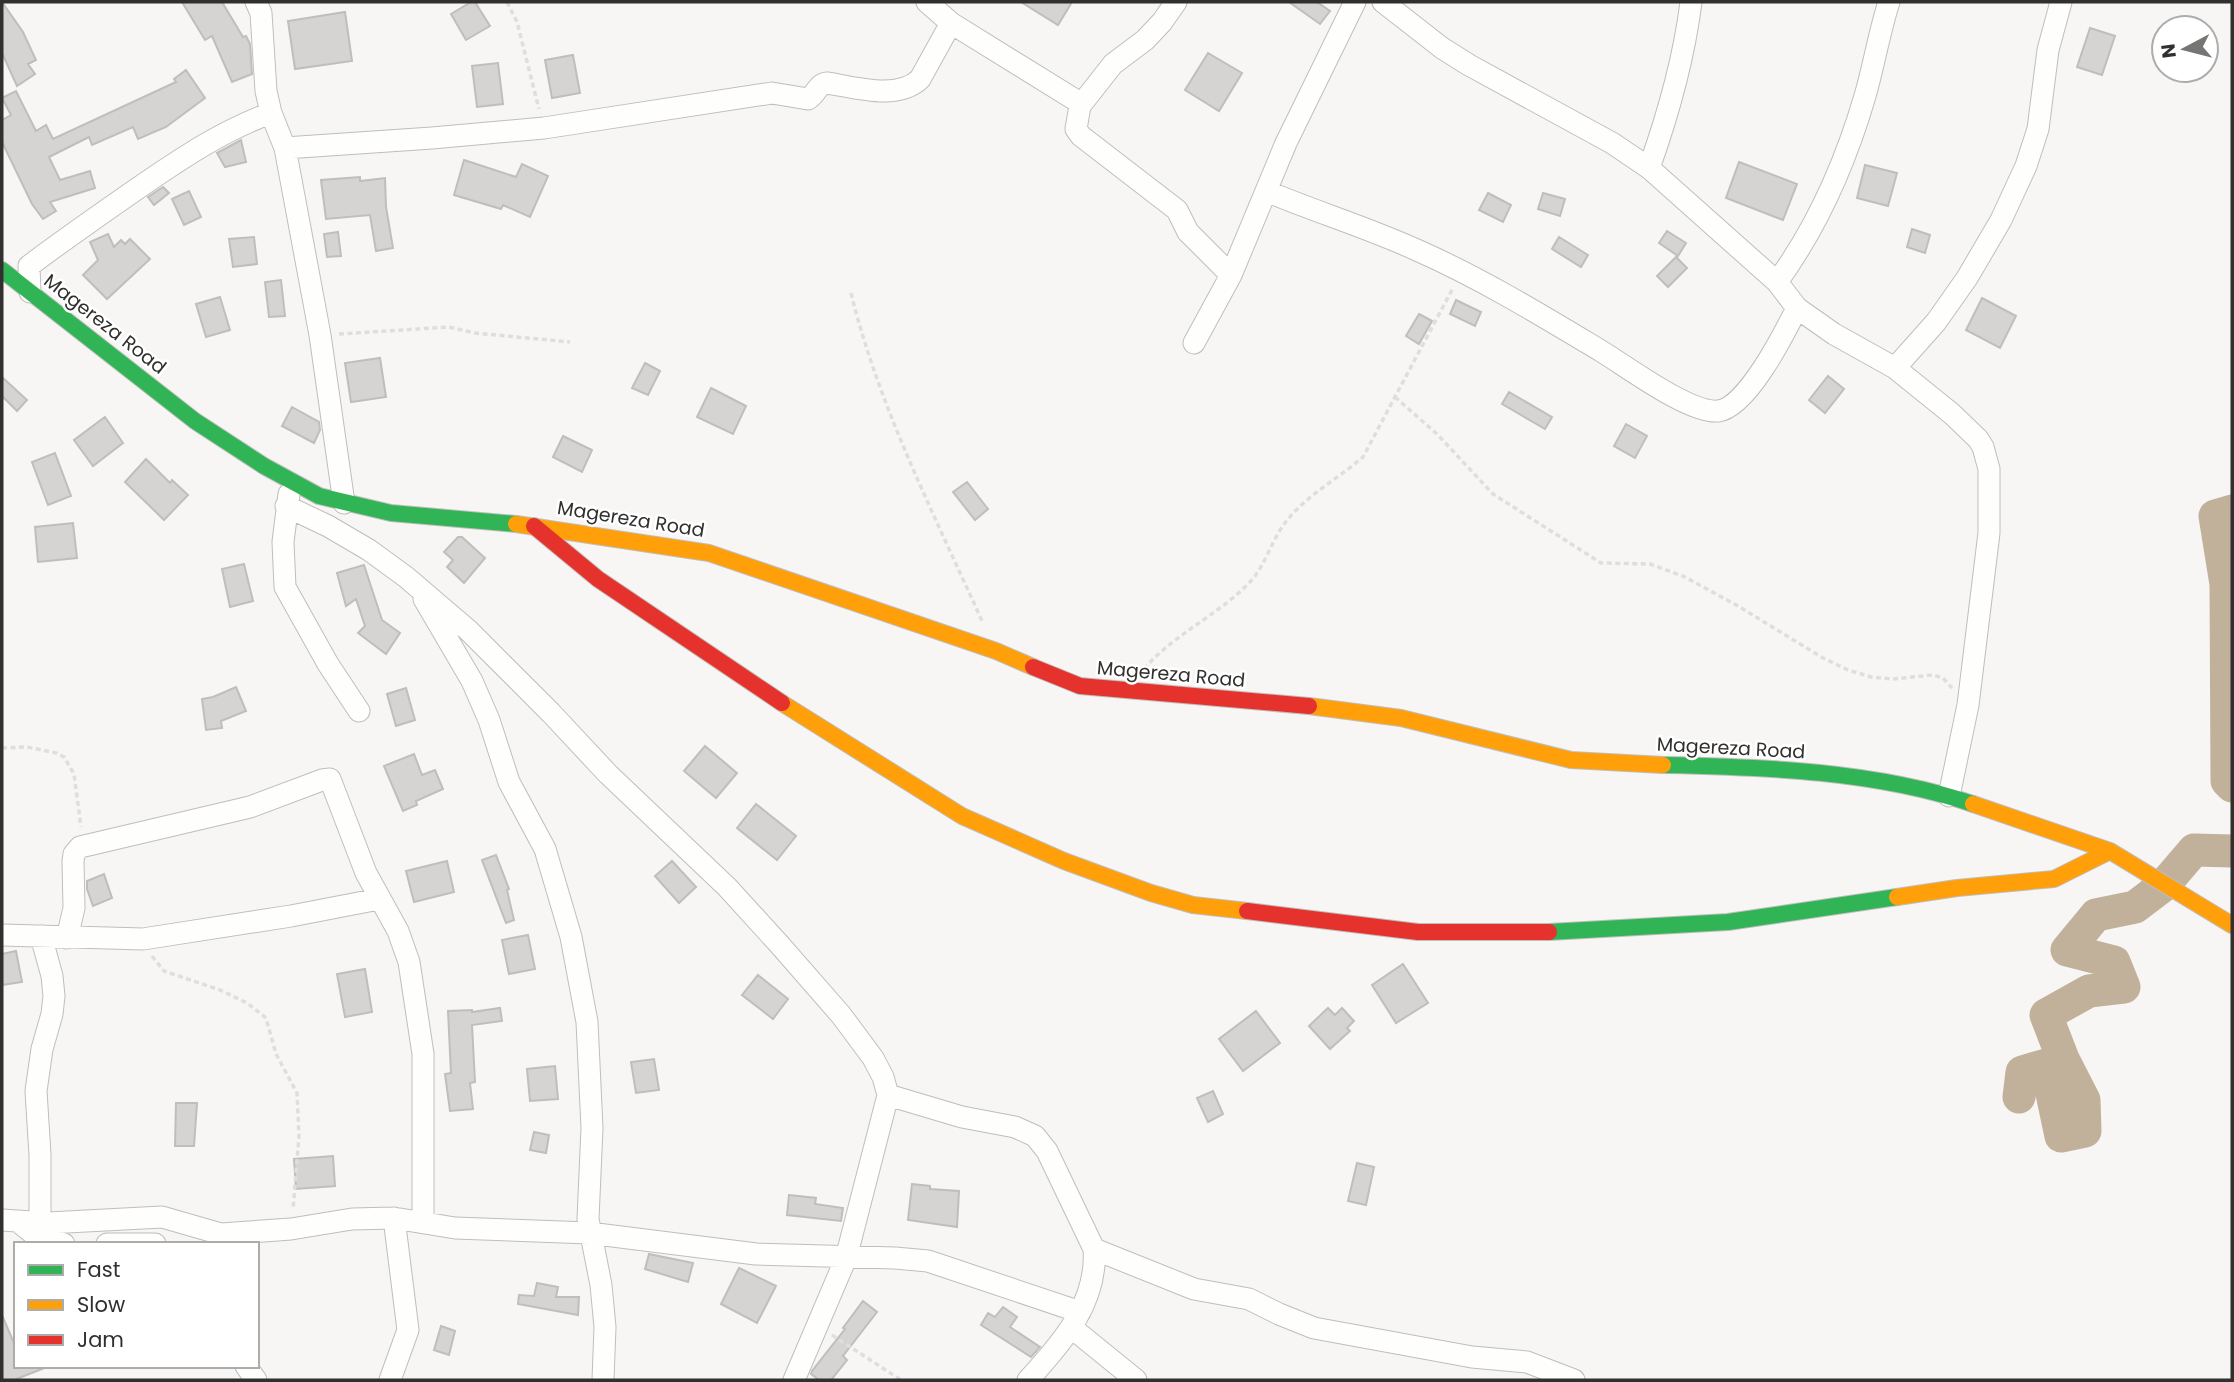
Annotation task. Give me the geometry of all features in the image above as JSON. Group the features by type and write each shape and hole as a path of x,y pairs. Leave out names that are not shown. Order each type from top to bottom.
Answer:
{"street":[{"path":"257,2 261,13 266,90 271,113 285,148 320,335 344,503"},
{"path":"927,2 951,23 1077,101 1080,106"},
{"path":"1176,2 1145,40 1112,64 1080,106 1076,129 1081,136 1177,210 1188,232 1231,275"},
{"path":"1194,344 1231,275 1297,120 1355,2"},
{"path":"1383,2 1460,60 1612,143 1648,168 1777,282 1797,308 1834,334 1895,368 1973,433 1983,447 1987,458 1990,489 1989,533 1968,705 1949,796"},
{"path":"1648,168 1666,114 1685,39 1691,2"},
{"path":"1777,282 1810,232 1849,145 1889,2"},
{"path":"1895,368 1936,322 1967,278 2001,220 2026,166 2038,129 2048,50 2061,2"},
{"path":"285,148 544,128 772,93 808,99 823,83 892,91 904,89 913,86 920,79 951,23"},
{"path":"30,292 29,266 67,237 214,137 241,123 271,113"},
{"path":"1266,191 1375,232 1462,271 1704,410 1723,409 1742,396 1783,335 1797,308"},
{"name":"Magereza Road","path":"2,271 195,421 319,496 391,513 534,526 709,553 996,652 1080,687 1318,707 1401,718 1571,760 1638,765 1758,767 1881,782 1949,796 2110,851 2232,925"},
{"path":"292,482 286,506 283,564 285,587 328,664 359,711"},
{"path":"286,506 369,550 397,570 467,630 608,774 727,887 841,1015 873,1058 883,1077 888,1095 846,1258 819,1327 794,1380"},
{"path":"534,526 598,579 817,726 962,816 1064,861 1150,893 1193,905 1418,932 1565,932 1728,922 1957,888 2054,879 2110,851"},
{"path":"421,592 472,681 489,720 509,782 545,849 571,937 587,1022 592,1128 589,1233 601,1285 604,1313 603,1380"},
{"path":"67,938 74,908 73,858 78,849 250,807 329,778 362,863 405,947 421,1032 424,1100 423,1222"},
{"path":"2,935 143,939 379,899"},
{"path":"40,1223 36,1091 54,996 52,975 41,936"},
{"path":"888,1095 962,1117 1015,1127 1035,1136 1047,1151 1094,1249 1095,1267 1076,1320 1028,1380"},
{"path":"10,1221 40,1223 162,1217 221,1234 290,1229 352,1219 394,1218 455,1228 589,1233 756,1254 928,1261 1076,1320 1136,1380"},
{"path":"390,1380 408,1330 394,1218"},
{"path":"10,1221 35,1235 58,1242"},
{"path":"1094,1249 1194,1289 1249,1298 1314,1328 1472,1357 1527,1362 1574,1380"}],"path":[{"path":"507,2 517,22 544,128"},
{"path":"1125,692 1170,642 1251,581 1284,524 1312,496 1342,476 1363,457 1462,271"},
{"path":"851,293 863,337 891,415 996,652"},
{"path":"320,335 449,327 475,333 570,342"},
{"path":"1395,397 1437,434 1493,494 1601,563 1650,564 1664,568 1738,606 1847,670 1871,677 1893,679 1933,674 1942,678 1968,705"},
{"path":"2,748 27,747 56,752 69,762 74,774 83,846"},
{"path":"143,939 156,964 164,971 220,990 247,1003 266,1018 276,1054 297,1093 299,1136 290,1229"},
{"path":"819,1327 901,1380"}],"building":[{"path":"2,2 23,32 36,60 28,64 35,74 17,86 2,53"},
{"path":"182,2 222,2 250,44 252,74 232,82 212,36 205,40"},
{"path":"475,2 490,26 466,40 451,14"},
{"path":"1021,2 1072,2 1058,25"},
{"path":"1289,2 1317,2 1330,11 1320,24"},
{"path":"345,12 352,61 295,69 288,21"},
{"path":"2090,28 2115,36 2102,75 2077,67"},
{"path":"1208,53 1242,73 1219,111 1185,90"},
{"path":"573,55 580,93 552,98 545,60"},
{"path":"498,63 503,104 477,107 472,66"},
{"path":"186,70 205,98 166,127 138,139 133,127 92,145 89,137 49,157 60,180 90,171 95,188 50,202 56,211 43,219 32,204 2,142 2,120 11,115 2,98 16,91 36,131 46,125 53,139 176,82 174,79"},
{"path":"241,140 246,162 225,167 217,153"},
{"path":"464,160 516,177 522,164 548,176 530,217 503,205 501,209 454,195"},
{"path":"1739,162 1797,184 1783,220 1726,198"},
{"path":"1865,165 1897,173 1888,206 1857,198"},
{"path":"360,177 360,181 385,178 386,207 393,248 376,251 370,215 326,219 321,180"},
{"path":"163,187 169,193 154,205 148,197"},
{"path":"189,191 201,217 184,225 172,199"},
{"path":"1488,193 1511,205 1503,222 1479,210"},
{"path":"1543,193 1565,199 1560,216 1538,209"},
{"path":"1912,229 1930,235 1925,253 1907,247"},
{"path":"1667,231 1686,243 1678,256 1659,243"},
{"path":"338,232 341,256 327,257 324,234"},
{"path":"108,234 114,247 121,240 125,244 130,239 150,259 107,299 83,275 98,260 90,242"},
{"path":"254,237 257,264 233,267 229,239"},
{"path":"1559,237 1588,255 1581,267 1552,249"},
{"path":"1676,257 1687,268 1668,287 1657,276"},
{"path":"281,280 285,316 269,317 265,282"},
{"path":"220,297 230,330 206,337 196,304"},
{"path":"1982,298 2016,316 2000,348 1966,330"},
{"path":"1456,300 1481,312 1475,326 1450,314"},
{"path":"1419,314 1432,321 1419,344 1406,336"},
{"path":"380,358 386,397 351,402 345,363"},
{"path":"645,363 660,371 648,395 632,388"},
{"path":"1828,376 1844,389 1825,413 1809,400"},
{"path":"2,377 27,400 17,411 2,396"},
{"path":"711,388 746,406 733,434 697,417"},
{"path":"1509,392 1552,417 1545,429 1502,404"},
{"path":"292,407 319,422 320,430 314,443 282,426"},
{"path":"105,417 123,443 93,466 74,440"},
{"path":"1626,424 1647,436 1635,458 1614,446"},
{"path":"563,436 592,450 582,472 553,457"},
{"path":"55,453 71,496 48,505 32,462"},
{"path":"146,459 170,483 172,480 188,495 164,520 125,482"},
{"path":"967,482 988,509 975,520 953,492"},
{"path":"73,523 77,558 38,562 35,527"},
{"path":"458,537 462,537 485,558 464,583 447,567 453,560 444,552"},
{"path":"244,564 253,601 230,607 222,569"},
{"path":"364,565 382,620 400,633 386,654 358,633 365,626 356,599 346,606 337,573"},
{"path":"236,687 246,711 221,721 222,728 206,730 202,699"},
{"path":"406,688 415,720 396,726 387,694"},
{"path":"705,746 737,773 716,798 684,771"},
{"path":"414,754 422,775 435,770 443,789 416,801 417,805 403,811 384,766"},
{"path":"756,804 796,836 777,860 737,828"},
{"path":"496,855 509,889 507,890 514,920 506,923 482,860"},
{"path":"447,861 454,892 414,902 406,871"},
{"path":"672,861 696,887 679,903 655,876"},
{"path":"104,874 112,898 93,906 87,881"},
{"path":"528,935 535,969 509,974 502,940"},
{"path":"16,951 22,982 2,985 2,954"},
{"path":"1403,964 1428,1003 1396,1023 1372,985"},
{"path":"365,969 372,1012 345,1017 337,974"},
{"path":"758,975 788,999 773,1019 742,995"},
{"path":"500,1008 502,1021 472,1025 475,1082 470,1083 473,1109 450,1111 445,1074 451,1073 448,1011 472,1012"},
{"path":"1328,1008 1335,1015 1342,1008 1354,1021 1347,1028 1350,1031 1330,1049 1309,1026"},
{"path":"1256,1011 1280,1043 1243,1071 1219,1039"},
{"path":"654,1059 659,1090 636,1093 631,1062"},
{"path":"555,1066 558,1099 530,1101 527,1069"},
{"path":"1213,1091 1223,1114 1208,1122 1197,1098"},
{"path":"176,1103 197,1103 194,1146 175,1146"},
{"path":"534,1132 549,1135 546,1153 530,1150"},
{"path":"333,1156 335,1186 296,1189 294,1159"},
{"path":"1357,1163 1374,1167 1366,1205 1348,1201"},
{"path":"912,1184 930,1186 930,1189 959,1191 957,1227 908,1220"},
{"path":"789,1195 816,1198 815,1204 843,1208 841,1221 787,1215"},
{"path":"649,1254 693,1263 688,1282 645,1269"},
{"path":"739,1268 776,1286 757,1323 721,1304"},
{"path":"537,1283 558,1287 556,1297 579,1297 578,1315 518,1304 519,1295 534,1296"},
{"path":"863,1301 877,1312 843,1356 847,1360 831,1380 819,1380 811,1374 812,1371"},
{"path":"1003,1307 1017,1317 1010,1327 1040,1347 1031,1357 981,1325 988,1313 995,1317"},
{"path":"2,1315 14,1343 14,1368 44,1368 14,1380 2,1380"},
{"path":"441,1326 455,1331 449,1355 434,1350"}],"waterway":[{"path":"2232,511 2215,516 2226,584 2227,781 2232,786"},
{"path":"2019,1097 2022,1072 2046,1065 2061,1136 2085,1131 2084,1100 2063,1059 2046,1015 2089,991 2124,987 2114,962 2067,950 2096,915 2135,907 2164,885 2194,850 2232,851"}],"traffic: fast":[{"path":"2,270 195,421 264,466 319,496 391,513 516,524"},
{"path":"1663,765 1820,773 1898,784 1973,804"},
{"path":"1549,932 1728,922 1897,897"}],"traffic: slow":[{"path":"516,524 709,553 996,651 1033,667"},
{"path":"782,703 962,816 1064,861 1151,893 1193,905 1247,911"},
{"path":"1309,706 1401,718 1571,760 1663,765"},
{"path":"1973,804 2110,851 2232,925"},
{"path":"1897,897 1957,888 2054,879 2110,851"}],"traffic: jam":[{"path":"534,526 598,579 782,703"},
{"path":"1033,667 1080,686 1309,706"},
{"path":"1247,911 1418,932 1549,932"}]}
